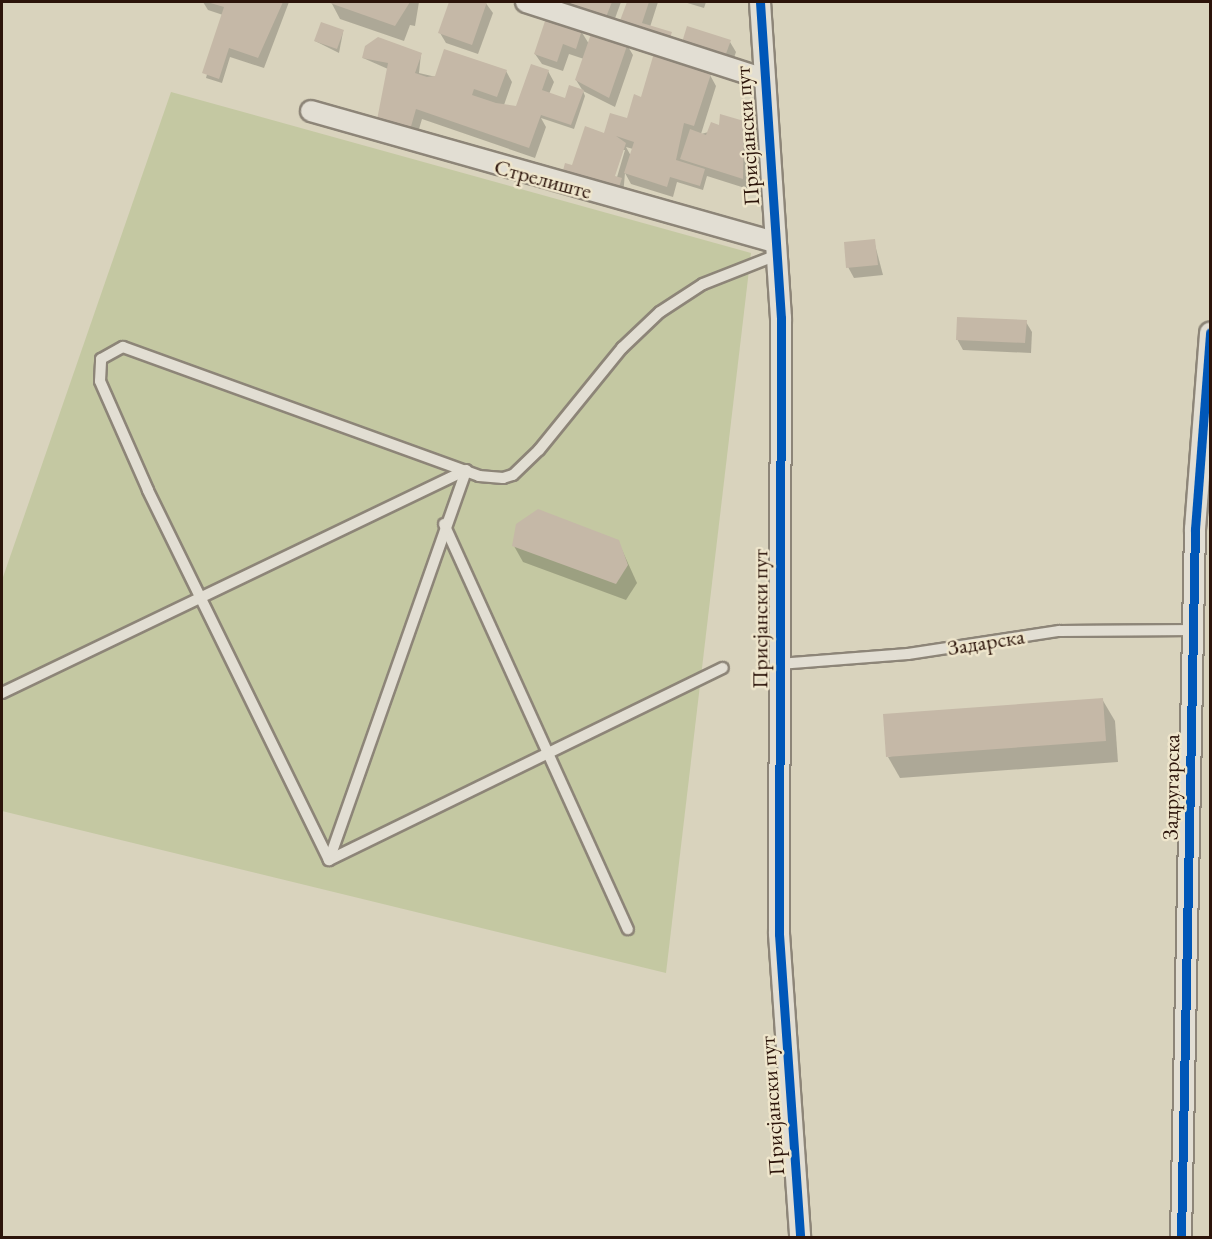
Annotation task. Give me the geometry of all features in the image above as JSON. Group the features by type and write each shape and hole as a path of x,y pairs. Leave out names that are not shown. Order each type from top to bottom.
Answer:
{"street":[{"path":"526,2 761,78"},
{"name":"Присјански пут","path":"760,2 761,78 776,249 780,934 800,1238"},
{"name":"Стрелиште","path":"311,111 776,249"},
{"name":"Задругарска","path":"1181,1238 1200,415 1210,333"}],"lane":[{"path":"329,860 198,598 100,381 101,358 114,348 466,470 493,478 513,475 660,312 703,284 776,249"},
{"path":"329,860 444,524 466,470"},
{"path":"2,693 466,470"},
{"path":"444,524 547,756 628,929"},
{"name":"Задарска","path":"779,664 908,654 1059,631 1194,630"},
{"path":"329,860 547,756 723,668"}],"green space":[{"path":"171,92 751,253 666,973 2,811 2,580"}],"building":[{"path":"207,2 283,2 258,58 229,48 219,79 202,73 224,7"},
{"path":"327,2 410,2 395,26"},
{"path":"449,2 487,2 472,45 438,33"},
{"path":"559,2 612,2 604,22 558,5"},
{"path":"627,2 649,2 642,23 672,32 667,47 618,26"},
{"path":"546,18 582,30 576,49 563,44 557,62 534,54"},
{"path":"321,22 344,30 337,49 314,41"},
{"path":"687,26 731,40 723,62 680,49"},
{"path":"592,31 628,43 609,98 575,80"},
{"path":"378,37 422,53 415,73 427,77 435,76 444,49 507,70 497,97 474,89 472,95 496,103 516,106 531,64 549,70 542,90 565,98 569,85 584,90 571,125 541,115 529,148 416,109 408,137 376,125 388,63 362,58 365,46"},
{"path":"654,53 711,74 694,126 684,123 676,160 705,169 700,186 670,177 667,187 624,173 634,142 616,136 626,143 615,176 622,178 616,197 560,182 565,163 572,165 585,126 604,133 610,113 627,118 634,94 641,97"},
{"path":"720,114 744,121 743,179 680,159 690,129 706,135 711,122 719,125"},
{"path":"875,239 878,265 846,268 844,242"},
{"path":"957,317 1027,320 1025,343 956,340"},
{"path":"538,509 619,540 628,565 616,584 512,546 516,524"},
{"path":"1103,698 1106,741 886,757 883,714"}],"cycle path":[{"path":"760,2 781,318 779,934 800,1238"},
{"path":"1181,1238 1195,529 1210,333"}]}
